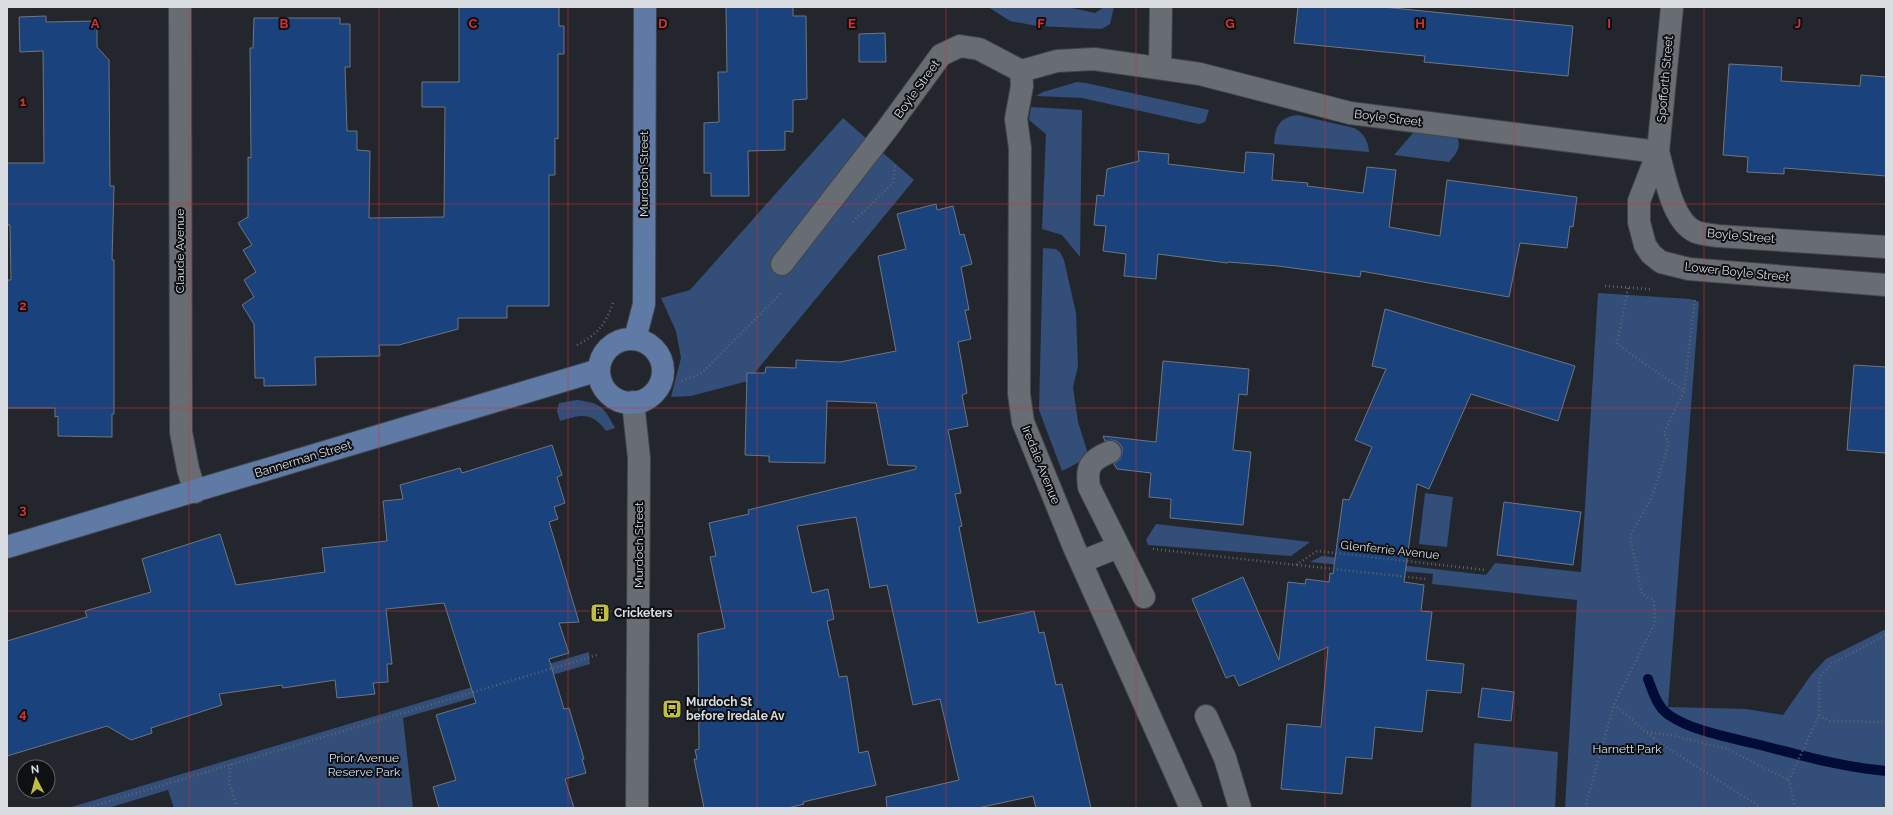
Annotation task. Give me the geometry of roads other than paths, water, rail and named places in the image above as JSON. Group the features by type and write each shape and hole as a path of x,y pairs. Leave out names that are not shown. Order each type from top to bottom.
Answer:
{"main road":[{"name":"Murdoch Street","path":"636,339 644,304 645,7"},
{"path":"624,339 636,339 653,347 659,354 663,373 661,382 650,397 642,401 623,402 606,390 601,381 599,370 601,360 606,350 624,339"},
{"name":"Bannerman Street","path":"7,547 599,370"}],"street":[{"name":"Claude Avenue","path":"180,7 181,432 186,461 195,492"},
{"path":"1160,68 1161,7"},
{"name":"Spofforth Street","path":"1658,152 1672,7"},
{"name":"Boyle Street","path":"782,264 887,129 941,55 960,46 979,49 1021,71 1057,61 1094,59 1200,74 1350,113 1658,152 1675,209 1684,222 1696,232 1718,236 1886,247"},
{"name":"Iredale Avenue","path":"1021,71 1022,86 1016,119 1020,148 1019,394 1023,422 1081,562 1191,808"},
{"name":"Lower Boyle Street","path":"1658,152 1639,201 1639,222 1644,245 1662,262 1689,269 1886,285"},
{"name":"Murdoch Street","path":"633,402 639,465 637,808"},
{"path":"1110,452 1096,459 1090,465 1087,474 1089,488 1144,597"},
{"path":"1081,562 1118,547"},
{"path":"1206,716 1225,758 1240,808"}],"waterway":[{"path":"1648,679 1661,708 1669,715 1687,725 1720,735 1819,760 1886,771"}],"place":[{"name":"Cricketers","path":"600,613"},
{"name":"Murdoch St before Iredale Av","path":"672,709"}],"park label":[{"name":"Harnett Park","path":"1627,749"},
{"name":"Prior Avenue Reserve Park","path":"364,765"}]}
